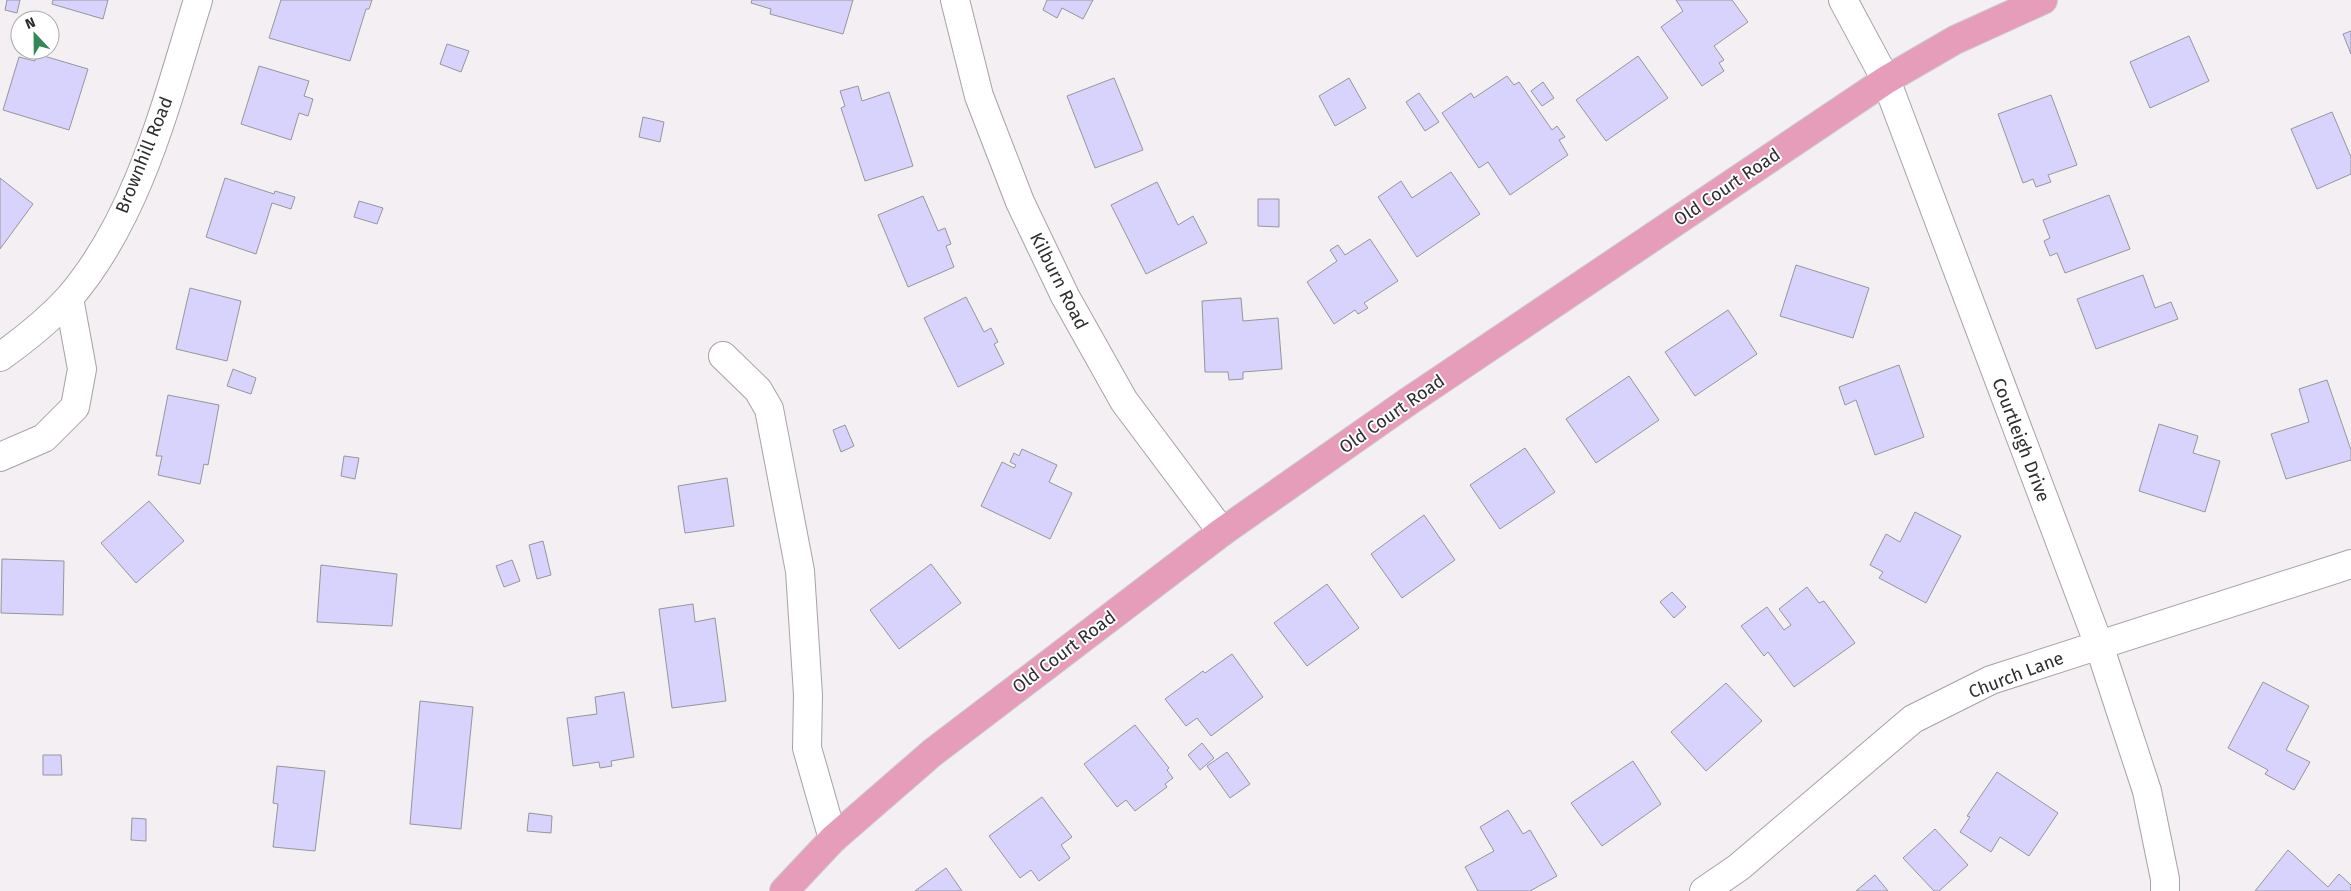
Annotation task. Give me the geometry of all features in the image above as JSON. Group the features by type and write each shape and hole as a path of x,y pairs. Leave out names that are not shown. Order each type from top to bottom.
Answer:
{"main road":[{"name":"Old Court Road","path":"784,891 832,839 932,753 1222,532 1409,401 1886,80 1955,40 2043,0"}],"street":[{"name":"Brownhill Road","path":"0,357 19,343 68,298 98,259 134,193 162,115 198,0"},
{"name":"Kilburn Road","path":"955,0 980,96 1020,202 1065,296 1124,401 1222,532"},
{"name":"Courtleigh Drive","path":"1843,0 1886,80 2099,645 2146,791 2165,879 2165,891"},
{"path":"0,457 44,438 74,407 82,369 68,298"},
{"path":"723,356 758,390 769,409 800,571 808,695 808,748 832,839"},
{"name":"Church Lane","path":"1704,891 1738,866 1913,719 1990,680 2351,564"}],"building":[{"path":"7,0 20,0 18,10 5,10"},
{"path":"53,0 108,0 103,19 52,4"},
{"path":"281,0 372,0 369,9 366,9 350,61 269,38"},
{"path":"752,0 853,0 843,34 770,14 771,9 751,3"},
{"path":"1047,0 1093,0 1083,19 1062,8 1057,18 1043,10"},
{"path":"1676,0 1732,0 1748,22 1714,46 1724,60 1719,63 1724,71 1702,86 1661,27 1683,11"},
{"path":"2351,31 2351,54 2343,34"},
{"path":"2189,36 2209,81 2150,108 2130,62"},
{"path":"447,44 469,51 461,72 440,64"},
{"path":"1638,56 1668,98 1606,141 1576,100"},
{"path":"18,60 57,60 88,69 69,130 3,110"},
{"path":"259,66 309,81 304,96 313,99 308,116 299,113 291,140 241,124"},
{"path":"1507,76 1514,85 1519,82 1552,130 1557,126 1565,137 1559,140 1568,155 1510,195 1488,162 1479,168 1442,113 1471,93 1474,98"},
{"path":"1114,78 1143,150 1095,168 1067,96"},
{"path":"1349,78 1366,108 1335,126 1319,96"},
{"path":"1543,82 1554,98 1542,106 1531,91"},
{"path":"858,86 862,101 889,92 913,166 865,181 841,108 845,106 840,91"},
{"path":"1419,93 1439,122 1425,131 1406,102"},
{"path":"2051,95 2077,165 2048,175 2051,182 2036,187 2033,179 2023,183 1998,114"},
{"path":"2332,112 2351,157 2351,174 2317,189 2291,129"},
{"path":"643,117 664,122 660,142 639,137"},
{"path":"1451,172 1480,214 1417,257 1378,197 1401,181 1412,198"},
{"path":"0,178 33,204 0,249"},
{"path":"225,178 274,194 275,191 295,197 291,209 272,203 256,254 206,237"},
{"path":"1157,182 1178,225 1193,216 1207,243 1146,274 1111,205"},
{"path":"2109,195 2130,249 2065,273 2057,253 2050,256 2044,241 2050,238 2043,220"},
{"path":"923,196 938,231 945,228 951,244 946,246 954,267 908,287 878,215"},
{"path":"1258,199 1279,199 1279,227 1258,226"},
{"path":"359,201 383,208 377,224 354,217"},
{"path":"1370,239 1398,281 1364,303 1368,308 1358,314 1355,310 1334,324 1307,282 1337,261 1330,250 1338,245 1345,255"},
{"path":"1796,265 1869,288 1853,338 1780,316"},
{"path":"2143,275 2155,308 2171,302 2178,319 2096,349 2077,299"},
{"path":"190,288 241,301 227,361 176,349"},
{"path":"966,297 984,332 991,328 998,342 994,344 1004,364 958,387 924,318"},
{"path":"1241,298 1243,321 1278,318 1282,369 1243,372 1243,379 1229,380 1228,372 1205,372 1202,301"},
{"path":"1728,310 1757,354 1695,396 1665,352"},
{"path":"1899,365 1924,437 1875,455 1856,400 1845,405 1839,387"},
{"path":"233,369 256,378 251,394 227,386"},
{"path":"1629,376 1659,420 1596,463 1566,419"},
{"path":"2327,380 2351,450 2351,460 2286,479 2271,434 2309,422 2299,389"},
{"path":"168,395 219,405 208,465 204,464 200,484 158,475 162,456 156,456"},
{"path":"2159,424 2198,436 2193,453 2220,461 2205,512 2139,491"},
{"path":"845,425 854,446 841,452 833,430"},
{"path":"1525,448 1555,492 1500,529 1470,485"},
{"path":"1022,449 1057,465 1049,482 1072,493 1050,539 981,506 1002,462 1014,468 1016,465 1010,462 1014,453 1019,456"},
{"path":"344,456 359,458 355,479 341,476"},
{"path":"727,478 734,526 685,533 678,486"},
{"path":"149,501 184,541 136,583 101,543"},
{"path":"1915,512 1961,536 1926,603 1879,578 1883,572 1870,565 1886,534 1900,542"},
{"path":"1424,515 1455,560 1402,598 1371,554"},
{"path":"543,541 551,575 537,579 529,545"},
{"path":"2,559 64,561 63,615 1,613"},
{"path":"512,560 520,581 504,587 496,566"},
{"path":"931,564 961,603 899,649 870,610"},
{"path":"321,565 397,574 392,626 317,622"},
{"path":"1327,584 1359,628 1307,666 1274,623"},
{"path":"1807,587 1819,603 1824,601 1855,643 1794,687 1768,652 1764,656 1741,626 1767,607 1784,630 1791,625 1779,609"},
{"path":"1672,592 1686,607 1674,618 1660,602"},
{"path":"693,604 695,622 715,618 726,701 672,708 659,609"},
{"path":"1232,654 1263,697 1211,736 1197,718 1186,726 1165,699 1203,671 1205,673"},
{"path":"2263,682 2309,706 2286,750 2310,762 2294,790 2265,774 2268,770 2228,748"},
{"path":"1726,683 1762,721 1706,771 1671,732"},
{"path":"624,692 634,757 611,761 612,766 600,768 599,762 573,766 567,718 597,714 595,697"},
{"path":"420,701 473,707 461,829 410,824"},
{"path":"1135,725 1169,768 1167,770 1173,778 1165,784 1167,787 1135,811 1126,800 1117,807 1084,764"},
{"path":"1202,743 1214,758 1200,770 1188,755"},
{"path":"1227,752 1250,784 1230,798 1207,766"},
{"path":"43,755 61,755 62,775 43,775"},
{"path":"1633,761 1661,804 1602,846 1571,803"},
{"path":"277,766 325,771 315,851 273,847 278,804 273,803"},
{"path":"1997,772 2058,813 2029,856 2000,837 1991,852 1960,832 1970,817 1967,816"},
{"path":"1042,797 1072,837 1061,845 1070,858 1039,881 1031,870 1020,878 989,836"},
{"path":"1508,810 1523,834 1530,830 1557,876 1530,891 1478,891 1465,867 1494,851 1480,827"},
{"path":"529,813 552,816 551,833 527,831"},
{"path":"132,818 146,819 146,841 131,840"},
{"path":"1935,829 1968,865 1939,891 1934,891 1903,858"},
{"path":"2288,850 2328,887 2339,874 2351,885 2351,891 2255,891"},
{"path":"946,868 962,891 915,891"},
{"path":"1875,875 1888,891 1856,891"}]}
